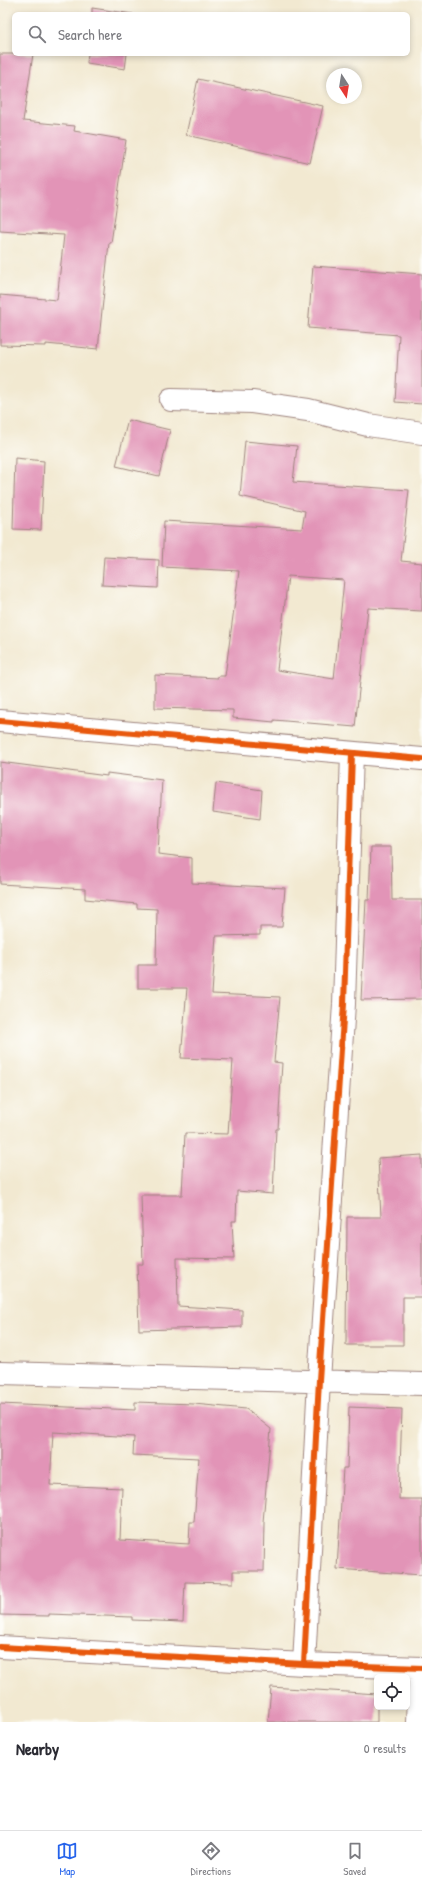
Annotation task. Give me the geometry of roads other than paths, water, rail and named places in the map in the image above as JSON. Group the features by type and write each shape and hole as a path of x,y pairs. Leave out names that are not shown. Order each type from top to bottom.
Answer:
{"street":[{"path":"171,400 252,402 308,410 368,425 422,433"},
{"path":"0,721 422,759"},
{"path":"304,1664 319,1380 344,1004 352,753"},
{"path":"0,1373 319,1380 422,1384"},
{"path":"0,1647 304,1664 421,1668 418,1722"}]}
